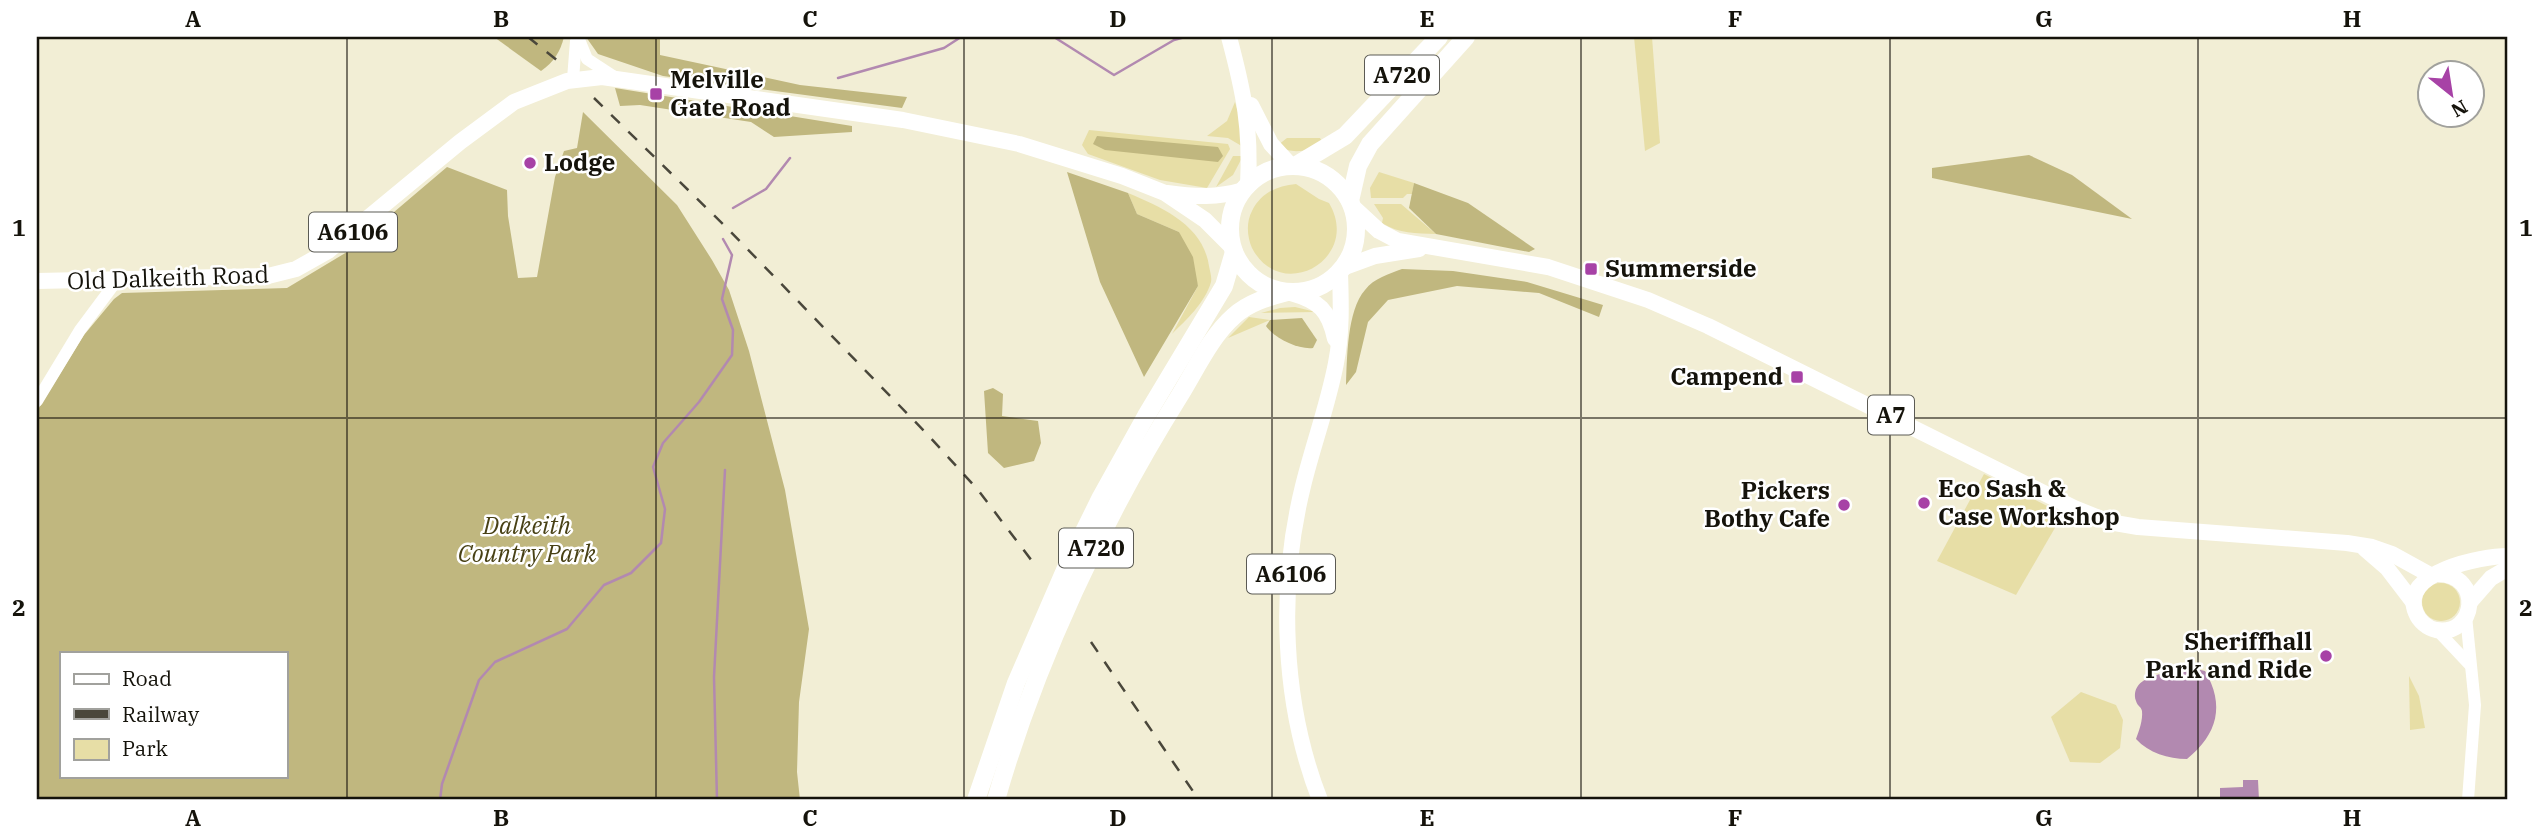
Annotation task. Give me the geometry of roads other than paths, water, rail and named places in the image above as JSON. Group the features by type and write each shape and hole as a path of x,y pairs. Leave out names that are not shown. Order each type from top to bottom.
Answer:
{"highway":[{"name":"A720","path":"1293,166 1345,136 1439,37"},
{"name":"A720","path":"1351,204 1358,166 1370,144 1466,37"},
{"path":"1293,166 1307,167 1328,176 1344,191 1351,204 1357,233 1354,246 1342,270 1320,287 1289,293 1261,284 1241,265 1233,250 1230,232 1231,214 1246,188 1265,173 1293,166"},
{"name":"A720","path":"976,800 1016,683 1065,570 1101,497 1146,416 1224,286 1233,250"},
{"name":"A720","path":"996,800 1030,698 1059,628 1119,502 1168,413 1208,349 1235,316 1262,300 1289,293"}],"main road":[{"path":"1229,37 1245,94 1250,144 1246,188"},
{"name":"A6106","path":"573,79 617,78 928,124 1019,144 1068,158 1165,193 1205,220 1233,250"},
{"name":"Old Dalkeith Road","path":"37,281 268,276 296,270 341,242 499,112 528,94 573,79"},
{"path":"1245,94 1271,144 1293,166"},
{"name":"A6106","path":"1165,193 1210,197 1223,196 1246,188"},
{"name":"A7","path":"1351,204 1375,228 1398,241 1548,267 1648,300 1708,326 2074,508 2109,522 2138,527 2360,545 2392,554 2406,563 2435,575 2447,575 2463,584 2468,609"},
{"name":"A7","path":"1342,270 1375,256 1429,247"},
{"name":"A6106","path":"1320,800 1306,757 1298,718 1290,671 1288,630 1297,516 1331,384 1341,313 1342,270"},
{"name":"A6106","path":"1289,293 1306,297 1325,311 1333,327 1337,349"},
{"path":"2360,545 2387,568 2413,602 2417,617 2423,624 2437,630 2454,628 2491,578 2508,568"},
{"name":"A7","path":"2406,563 2434,567 2508,556"},
{"name":"A7","path":"2413,602 2416,591 2423,582 2462,563"}],"street":[{"path":"578,37 587,59 617,78"},
{"path":"573,79 578,37"},
{"path":"37,401 80,330 118,279"},
{"path":"2468,609 2475,722 2468,800"},
{"path":"2437,630 2470,664"}],"waterway":[{"path":"838,78 944,48 961,37"},
{"path":"1054,37 1114,75 1174,40 1185,37"},
{"path":"733,208 766,189 790,158"},
{"path":"440,800 442,784 479,680 495,662 567,629 604,585 631,573 661,543 665,509 653,467 663,443 699,402 732,355 733,330 722,299 732,255 723,239"},
{"path":"717,800 714,677 725,470"}],"railway":[{"path":"528,37 558,61"},
{"path":"594,98 727,228 928,435 978,490 1032,561"},
{"path":"1091,642 1199,800"}],"place":[{"name":"Melville Gate Road","path":"656,94"},
{"name":"Lodge","path":"530,163"},
{"name":"Summerside","path":"1591,269"},
{"name":"Campend","path":"1797,377"},
{"name":"Eco Sash & Case Workshop","path":"1924,503"},
{"name":"Pickers Bothy Cafe","path":"1844,505"},
{"name":"Sheriffhall Park and Ride","path":"2326,656"}],"park label":[{"name":"Dalkeith Country Park","path":"527,540"}]}
